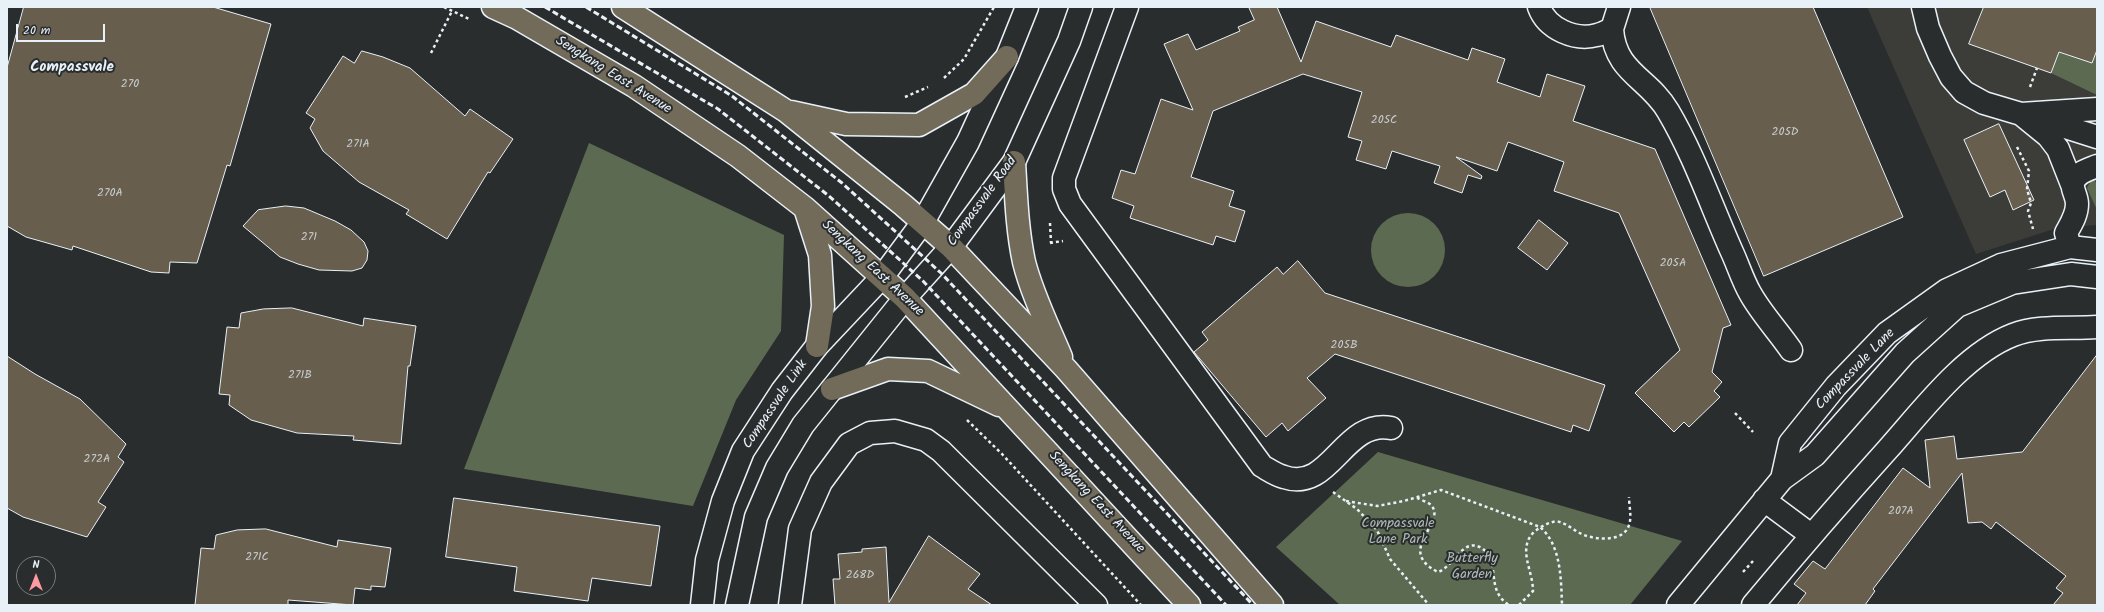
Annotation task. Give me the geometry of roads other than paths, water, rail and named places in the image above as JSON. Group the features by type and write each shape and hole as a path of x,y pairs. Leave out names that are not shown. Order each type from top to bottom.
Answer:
{"main road":[{"name":"Sengkang East Avenue","path":"493,7 517,18 634,86 738,156 806,208 906,298 1189,605"},
{"path":"623,7 786,111 923,222 951,247 1066,369 1272,605"},
{"path":"786,111 846,124 919,125 974,94 1007,57"},
{"path":"1014,162 1018,216 1024,262 1040,308 1066,369"},
{"path":"806,208 820,255 823,306 817,346"},
{"path":"832,389 888,369 928,371 1010,410"}],"street":[{"path":"883,276 923,222 968,142 1007,57 1027,7"},
{"name":"Compassvale Road","path":"906,298 951,247 1014,162 1069,41 1081,7"},
{"path":"1127,7 1068,165 1063,186 1070,204 1262,466 1285,478 1302,479 1317,475 1360,434 1379,426 1391,428"},
{"path":"1540,7 1552,24 1565,33 1581,36 1597,35 1612,29"},
{"path":"1619,7 1612,29 1613,42 1617,54 1628,69 1657,96 1667,110 1685,144 1750,294 1791,350"},
{"path":"1923,7 1928,28 1940,56 1951,77 1964,92 1984,103 2097,137"},
{"path":"2021,114 2097,109"},
{"path":"2021,114 2048,136 2058,149 2073,187 2077,203 2075,217 2066,233 2070,247"},
{"path":"2073,187 2075,178 2080,173 2097,166"},
{"name":"Compassvale Lane","path":"1782,479 1790,444 1836,386 1887,333 1947,290 2001,265 2070,247 2097,250"},
{"name":"Compassvale Lane","path":"1678,605 1782,479 1815,455 1905,353 1957,306 2012,283 2071,274 2097,277"},
{"name":"Compassvale Link","path":"702,605 707,560 723,501 743,451 782,390 817,346 883,276"},
{"path":"737,605 756,517 777,468 804,425 906,298"},
{"path":"1753,605 1811,535 1943,387 1985,350 2013,335 2036,329 2097,327"},
{"path":"2065,329 2097,340"},
{"path":"790,605 800,529 821,482 849,444 870,433 895,431 926,440 941,451 1096,605"},
{"path":"1764,500 1811,535"}],"railway":[{"path":"545,7 718,109 829,196 923,281 1226,605"},
{"path":"586,7 732,96 842,183 941,273 1253,605"}],"district":[{"name":"Compassvale","path":"72,68"}],"park label":[{"name":"Compassvale Lane Park","path":"1398,534"},
{"name":"Butterfly Garden","path":"1472,568"}]}
